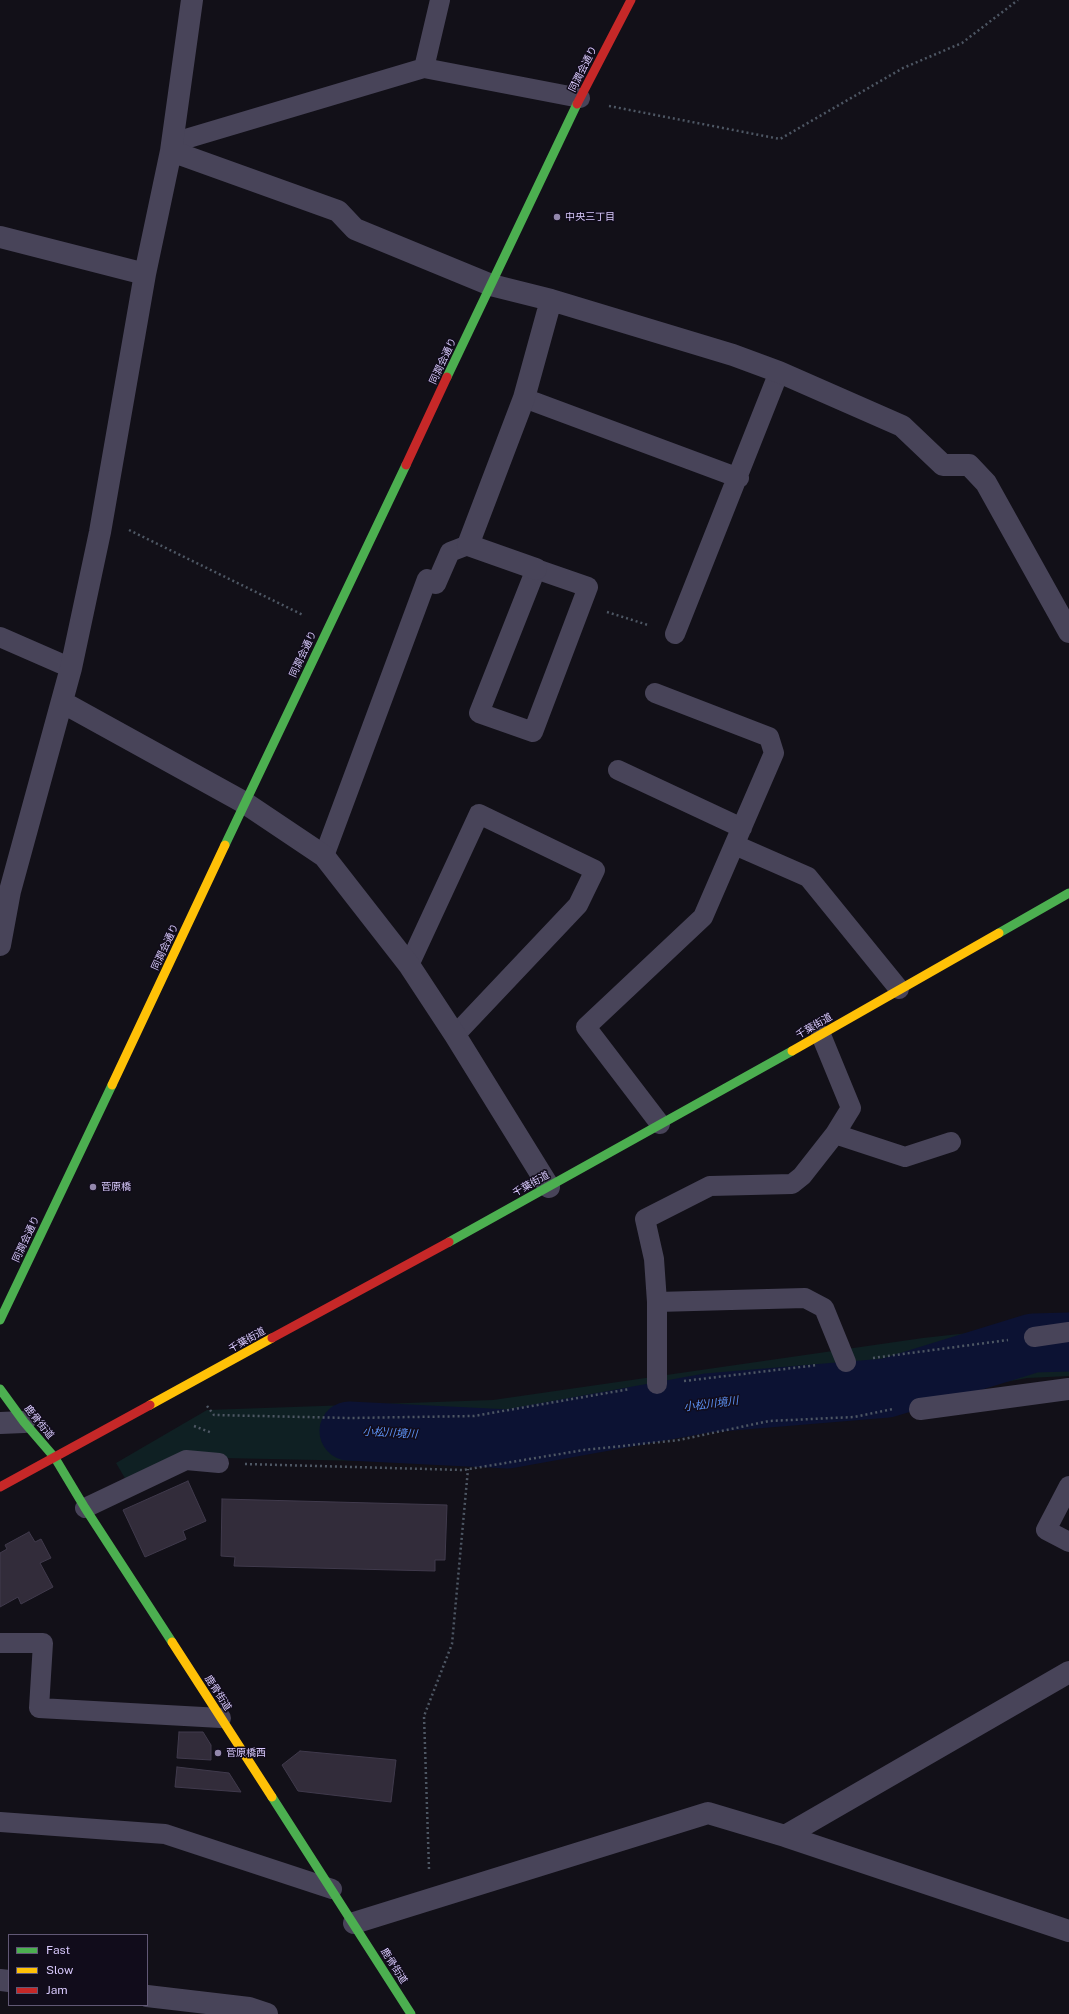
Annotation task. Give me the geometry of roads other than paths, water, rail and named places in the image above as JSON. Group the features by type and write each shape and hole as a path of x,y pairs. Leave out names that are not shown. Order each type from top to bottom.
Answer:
{"main road":[{"name":"同潤会通り","path":"0,1320 580,98 631,0"},
{"name":"千葉街道","path":"0,1487 549,1187 821,1035 1069,893"},
{"name":"鹿骨街道","path":"0,1389 24,1422 54,1458 76,1491 85,1508 354,1923 411,2014"}],"street":[{"path":"0,945 5,889 62,702 71,668 100,532 145,274 171,147 192,0"},
{"path":"171,147 338,210 355,229 491,285 551,300 733,355 779,372 902,426 943,465 968,465 986,483 1069,632"},
{"path":"0,237 145,274"},
{"path":"536,569 468,544 524,398 551,300"},
{"path":"62,702 245,803 324,856 409,966 455,1035 549,1187"},
{"path":"920,1409 1069,1389"},
{"path":"0,1423 24,1422"},
{"path":"785,1836 1069,1672"},
{"path":"354,1923 708,1813 785,1836 1069,1931"},
{"path":"148,1996 249,2008 268,2014"}],"lane":[{"path":"424,68 440,0"},
{"path":"171,147 424,68 580,98"},
{"path":"675,634 739,478 779,372"},
{"path":"524,398 739,478"},
{"path":"324,856 428,579 436,584 450,552 468,544"},
{"path":"536,569 588,587 533,732 479,713 536,569"},
{"path":"0,637 71,668"},
{"path":"655,694 769,737 774,753 703,917 586,1027 660,1124"},
{"path":"618,770 739,836 808,877 899,989"},
{"path":"409,966 479,814 595,870 578,905 455,1035"},
{"path":"656,1384 657,1302 654,1259 645,1219 710,1186 792,1184 802,1176 835,1134 851,1108 821,1035"},
{"path":"835,1134 905,1157 951,1142"},
{"path":"657,1302 805,1298 824,1308 846,1362"},
{"path":"1034,1337 1069,1332"},
{"path":"85,1508 186,1460 219,1464"},
{"path":"1069,1486 1046,1530 1069,1542"},
{"path":"0,1643 43,1643 39,1708 221,1718"},
{"path":"0,1822 165,1834 332,1889"}],"waterway":[{"name":"小松川境川","path":"349,1431 508,1439 707,1403 887,1388 1033,1343 1069,1342"}],"place":[{"name":"中央三丁目","path":"557,217"},
{"name":"菅原橋","path":"93,1187"},
{"name":"菅原橋西","path":"218,1753"}]}
